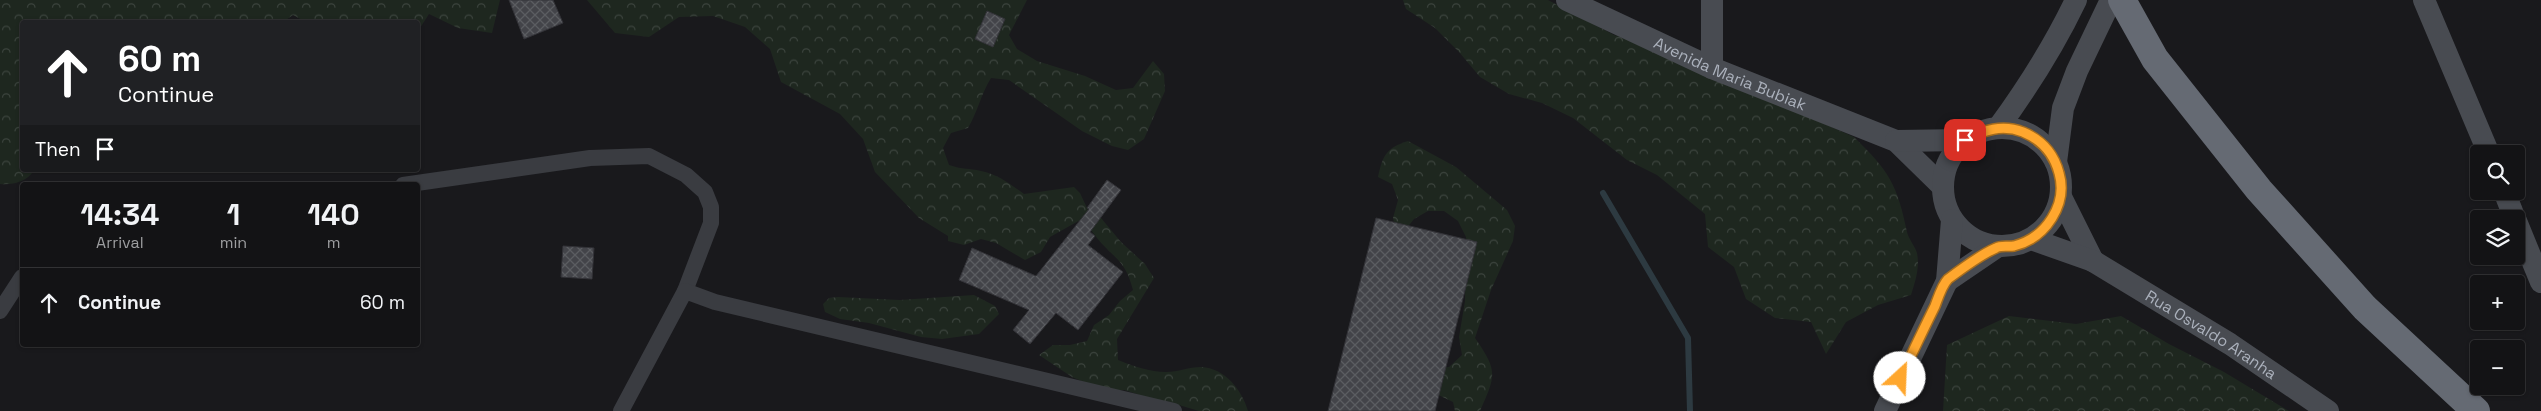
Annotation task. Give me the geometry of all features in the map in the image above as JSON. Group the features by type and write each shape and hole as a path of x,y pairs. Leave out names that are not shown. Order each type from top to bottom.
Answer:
{"highway":[{"path":"2122,0 2155,59 2258,190 2365,308 2476,411"}],"street":[{"name":"Avenida Maria Bubiak","path":"1567,0 1712,68 1896,141 1965,140"},
{"path":"1712,0 1712,68"},
{"path":"1998,128 2031,84 2076,0"},
{"path":"2056,162 2063,108 2076,71 2111,0"},
{"path":"2424,0 2485,145"},
{"path":"1998,128 2016,129 2032,136 2046,147 2056,162 2061,179 2061,197 2055,214 2045,228 2031,239 2014,246 1997,247 1979,243 1964,234 1952,220 1945,204 1942,187 1945,169 1953,153 1965,140 1981,132 1998,128"},
{"name":"Avenida Maria Bubiak","path":"1896,141 1942,187"},
{"path":"420,183 590,158 649,156 686,175 705,192 711,208 710,224 685,291 621,411"},
{"path":"2061,197 2093,261"},
{"path":"1885,411 1947,280 1952,220"},
{"name":"Rua Osvaldo Aranha","path":"2031,239 2093,261 2230,344 2328,411"},
{"path":"2525,242 2541,282"},
{"path":"1947,280 1997,247"},
{"path":"0,311 20,280"},
{"path":"685,291 715,302 1174,411"}],"green space":[{"path":"0,0 500,0 492,33 458,28 429,14 420,28 420,20 302,20 293,15 286,20 20,20 20,172 32,172 24,180 0,184"},
{"path":"587,0 1027,0 1009,35 1017,49 1037,61 1085,76 1116,90 1133,88 1153,61 1164,74 1165,91 1144,139 1128,150 1112,146 1082,131 1009,80 991,78 968,128 951,133 943,148 949,165 993,175 1024,194 1074,187 1080,193 1087,208 1101,218 1121,242 1145,264 1154,278 1117,339 1118,360 1160,372 1201,367 1218,371 1237,388 1248,411 1199,411 1169,402 1152,403 1137,394 1124,390 1103,390 1072,377 1039,355 1053,345 1070,345 1087,341 1094,325 1109,315 1120,301 1133,290 1123,266 1082,219 1050,237 1041,252 1025,260 996,243 981,239 964,245 948,241 948,236 919,218 875,172 863,139 840,114 781,82 770,49 745,27 713,16 679,17 649,37 615,33"},
{"path":"1403,0 1548,0 1614,35 1644,44 1854,137 1884,169 1895,190 1908,235 1916,250 1918,259 1917,275 1911,295 1878,305 1846,322 1826,354 1811,322 1775,318 1746,299 1734,267 1708,247 1705,214 1657,175 1627,160 1573,118 1542,103 1509,94 1480,77 1435,28 1406,9"},
{"path":"1408,141 1456,167 1507,210 1515,226 1513,241 1491,290 1475,338 1488,358 1492,373 1492,381 1480,411 1455,411 1453,402 1422,387 1432,368 1449,367 1462,355 1459,337 1465,301 1466,237 1458,221 1444,211 1428,211 1414,219 1398,239 1393,218 1398,200 1392,184 1378,177 1387,153 1395,146"},
{"path":"974,295 995,306 999,314 979,334 942,339 921,337 869,323 840,319 825,312 823,304 829,298 838,297 900,300"},
{"path":"2009,316 2076,324 2121,316 2169,344 2224,372 2289,411 1943,411 1947,345"}],"building":[{"path":"509,0 553,0 563,23 524,39"},
{"path":"987,11 1005,19 993,47 975,39"},
{"path":"1107,180 1121,190 1090,232 1095,236 1088,245 1123,272 1078,330 1056,313 1030,344 1013,330 1029,310 959,280 972,248 1036,276 1089,209 1087,208"},
{"path":"1376,218 1477,242 1435,411 1328,411"},
{"path":"563,246 594,248 592,279 561,277"}],"waterway":[{"path":"1603,193 1688,338 1690,411"}],"route":[{"path":"1900,378 1947,280 1997,247 2014,246 2031,239 2045,228 2055,214 2061,197 2061,179 2056,162 2046,147 2032,136 2016,129 1998,128 1981,132 1965,140"}]}
